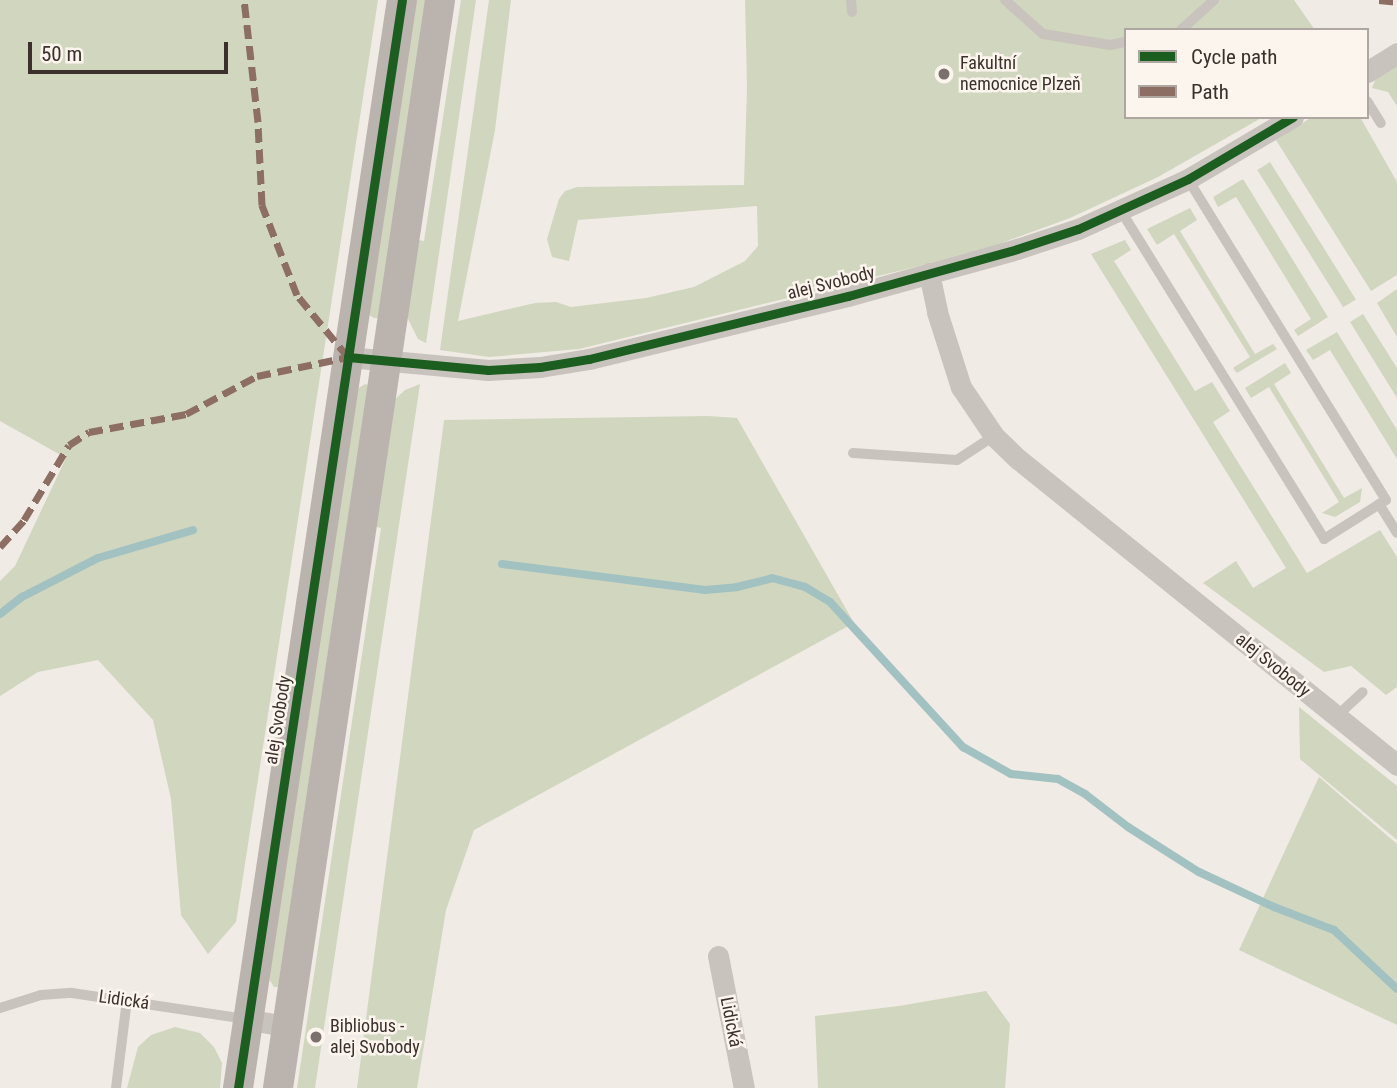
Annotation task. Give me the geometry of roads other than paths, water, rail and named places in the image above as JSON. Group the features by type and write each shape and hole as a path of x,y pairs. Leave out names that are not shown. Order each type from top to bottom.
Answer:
{"street":[{"name":"alej Svobody","path":"238,1088 402,0"},
{"path":"278,1088 440,0"},
{"path":"1369,71 1397,53"},
{"name":"alej Svobody","path":"348,357 488,370 540,367 589,359 1017,249 1121,211 1188,178 1290,119"},
{"name":"alej Svobody","path":"929,273 937,312 961,387 994,436 1397,765"},
{"name":"Lidická","path":"719,956 744,1088"},
{"path":"249,1020 286,1026"}],"lane":[{"path":"1005,0 1043,34 1110,45 1124,42"},
{"path":"1183,28 1214,0"},
{"path":"1369,103 1381,123"},
{"path":"1121,211 1324,539 1386,500 1188,178"},
{"path":"853,453 957,460 994,436"},
{"path":"1379,504 1397,533"},
{"path":"1337,716 1363,692"},
{"name":"Lidická","path":"0,1007 41,995 72,993 249,1020"},
{"path":"116,1088 127,1000"}],"waterway":[{"path":"0,614 22,597 98,558 193,530"},
{"path":"502,564 705,590 737,587 772,578 805,587 830,602 963,747 1011,774 1058,779 1085,794 1128,827 1199,872 1274,907 1334,930 1397,989"}],"place":[{"name":"Fakultní nemocnice Plzeň","path":"944,74"},
{"name":"Bibliobus - alej Svobody","path":"316,1037"}]}
